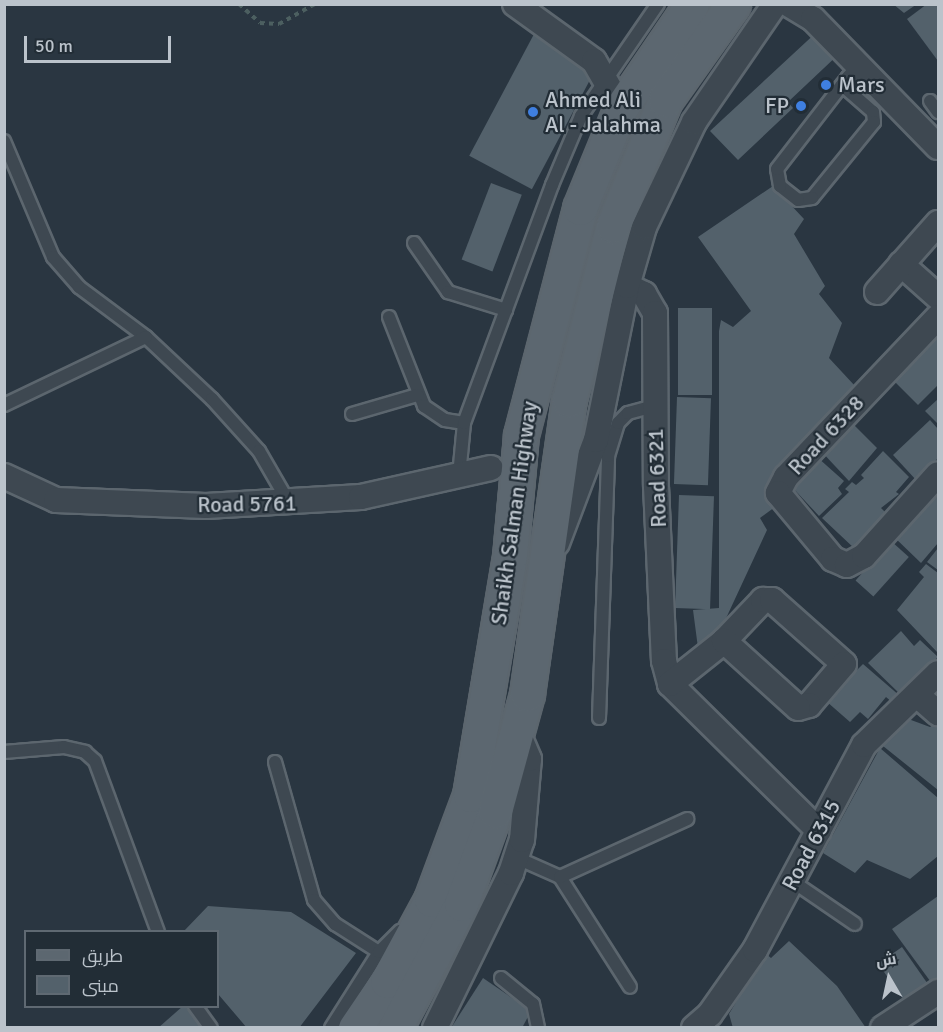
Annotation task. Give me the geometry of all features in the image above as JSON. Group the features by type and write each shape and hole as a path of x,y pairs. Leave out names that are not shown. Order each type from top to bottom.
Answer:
{"main road":[{"name":"Shaikh Salman Highway","path":"354,1028 387,981 431,900 470,795 518,488 522,435 580,208 621,108 693,4"},
{"name":"Shaikh Salman Highway","path":"395,1028 461,904 517,731 527,694 541,578 569,400 613,226 665,100 733,4"}],"street":[{"path":"515,4 594,61 621,108"},
{"path":"541,578 596,440 627,286 644,227 694,122 775,4"},
{"path":"788,4 813,19 857,67 939,147"},
{"path":"877,292 939,223"},
{"path":"901,264 939,297"},
{"name":"Road 6321","path":"627,286 644,294 655,313 654,406 664,661 670,684"},
{"name":"Road 6328","path":"937,478 856,563 847,566 832,559 780,501 780,485 939,317"},
{"path":"518,488 491,468 522,435"},
{"name":"Road 5761","path":"4,476 56,500 290,504 361,496 491,468"},
{"path":"724,641 798,708 809,705 844,664 772,600 755,603 724,641 670,684 819,831"},
{"name":"Road 6315","path":"708,1023 755,950 864,744 881,724 917,695 939,673"},
{"path":"917,695 939,713"},
{"path":"435,1028 517,858 528,797 529,759 517,731"},
{"path":"883,1028 939,992"}],"lane":[{"path":"459,476 464,423 581,116 658,4"},
{"path":"842,85 873,112 874,122 812,198 798,200 780,186 777,169 842,85 857,67"},
{"path":"930,101 939,112"},
{"path":"4,141 36,225 53,257 79,287 146,337 212,399 259,452 290,504"},
{"path":"414,243 448,292 506,310"},
{"path":"389,317 417,395 424,406 445,420 464,423"},
{"path":"4,405 146,337"},
{"path":"352,414 417,395"},
{"path":"599,718 608,456 618,423 628,414 654,406"},
{"path":"4,752 64,747 85,752 94,762 157,930"},
{"path":"275,762 314,900 335,924 379,952"},
{"path":"560,876 687,819"},
{"path":"517,858 560,876 630,987"},
{"path":"792,881 855,924"},
{"path":"331,1028 379,952 431,900"},
{"path":"501,978 533,1004 537,1028"},
{"path":"197,1008 212,1028"}],"path":[{"path":"239,4 260,23 279,24 315,4"}],"building":[{"path":"893,4 917,4 904,13"},
{"path":"927,4 938,4 938,61 907,19"},
{"path":"820,29 841,52 788,102 793,108 738,160 710,131"},
{"name":"Ahmed Ali Al - Jalahma","path":"534,34 597,67 532,189 469,156"},
{"path":"491,183 522,195 492,271 462,260"},
{"path":"773,186 804,219 794,234 825,286 819,294 842,323 829,358 855,386 776,479 775,507 760,518 767,530 715,642 698,648 693,610 719,608 719,331 721,320 733,327 751,311 698,237"},
{"path":"678,308 712,308 712,395 678,395"},
{"path":"938,337 938,385 918,405 894,381"},
{"path":"677,397 711,398 708,485 674,484"},
{"path":"938,399 938,424 925,411"},
{"path":"930,420 938,429 938,458 917,481 893,455"},
{"path":"853,424 877,448 849,481 821,451"},
{"path":"883,451 909,477 896,492 899,494 881,508 889,516 855,549 822,518 849,492 845,489 852,482 856,485 864,478 861,475"},
{"path":"817,457 844,481 838,488 842,494 819,516 792,487"},
{"path":"679,495 714,496 710,609 675,608"},
{"path":"938,496 938,543 921,563 892,535"},
{"path":"891,541 909,557 873,596 856,580"},
{"path":"938,548 938,570 927,562"},
{"path":"926,564 938,573 937,652 897,610 924,577 919,572"},
{"path":"901,631 914,646 920,640 938,657 901,695 868,663"},
{"path":"863,664 900,696 893,703 886,697 868,719 860,712 850,722 826,701"},
{"path":"903,717 930,727 938,721 938,790 878,742"},
{"path":"880,748 938,798 938,856 910,879 867,860 855,873 823,853"},
{"path":"938,896 938,981 933,985 892,929"},
{"path":"208,906 291,912 356,953 299,1028 247,1028 219,995 219,930 185,930"},
{"path":"789,941 837,986 866,1028 733,1028 729,1014 765,953 771,958"},
{"path":"902,947 930,987 906,1004 878,964"},
{"path":"483,978 531,1011 522,1028 451,1028"},
{"path":"181,1008 193,1008 209,1028 158,1028"}],"place":[{"name":"Mars","path":"826,85"},
{"name":"FP","path":"801,106"},
{"name":"Ahmed Ali Al - Jalahma","path":"533,112"}]}
